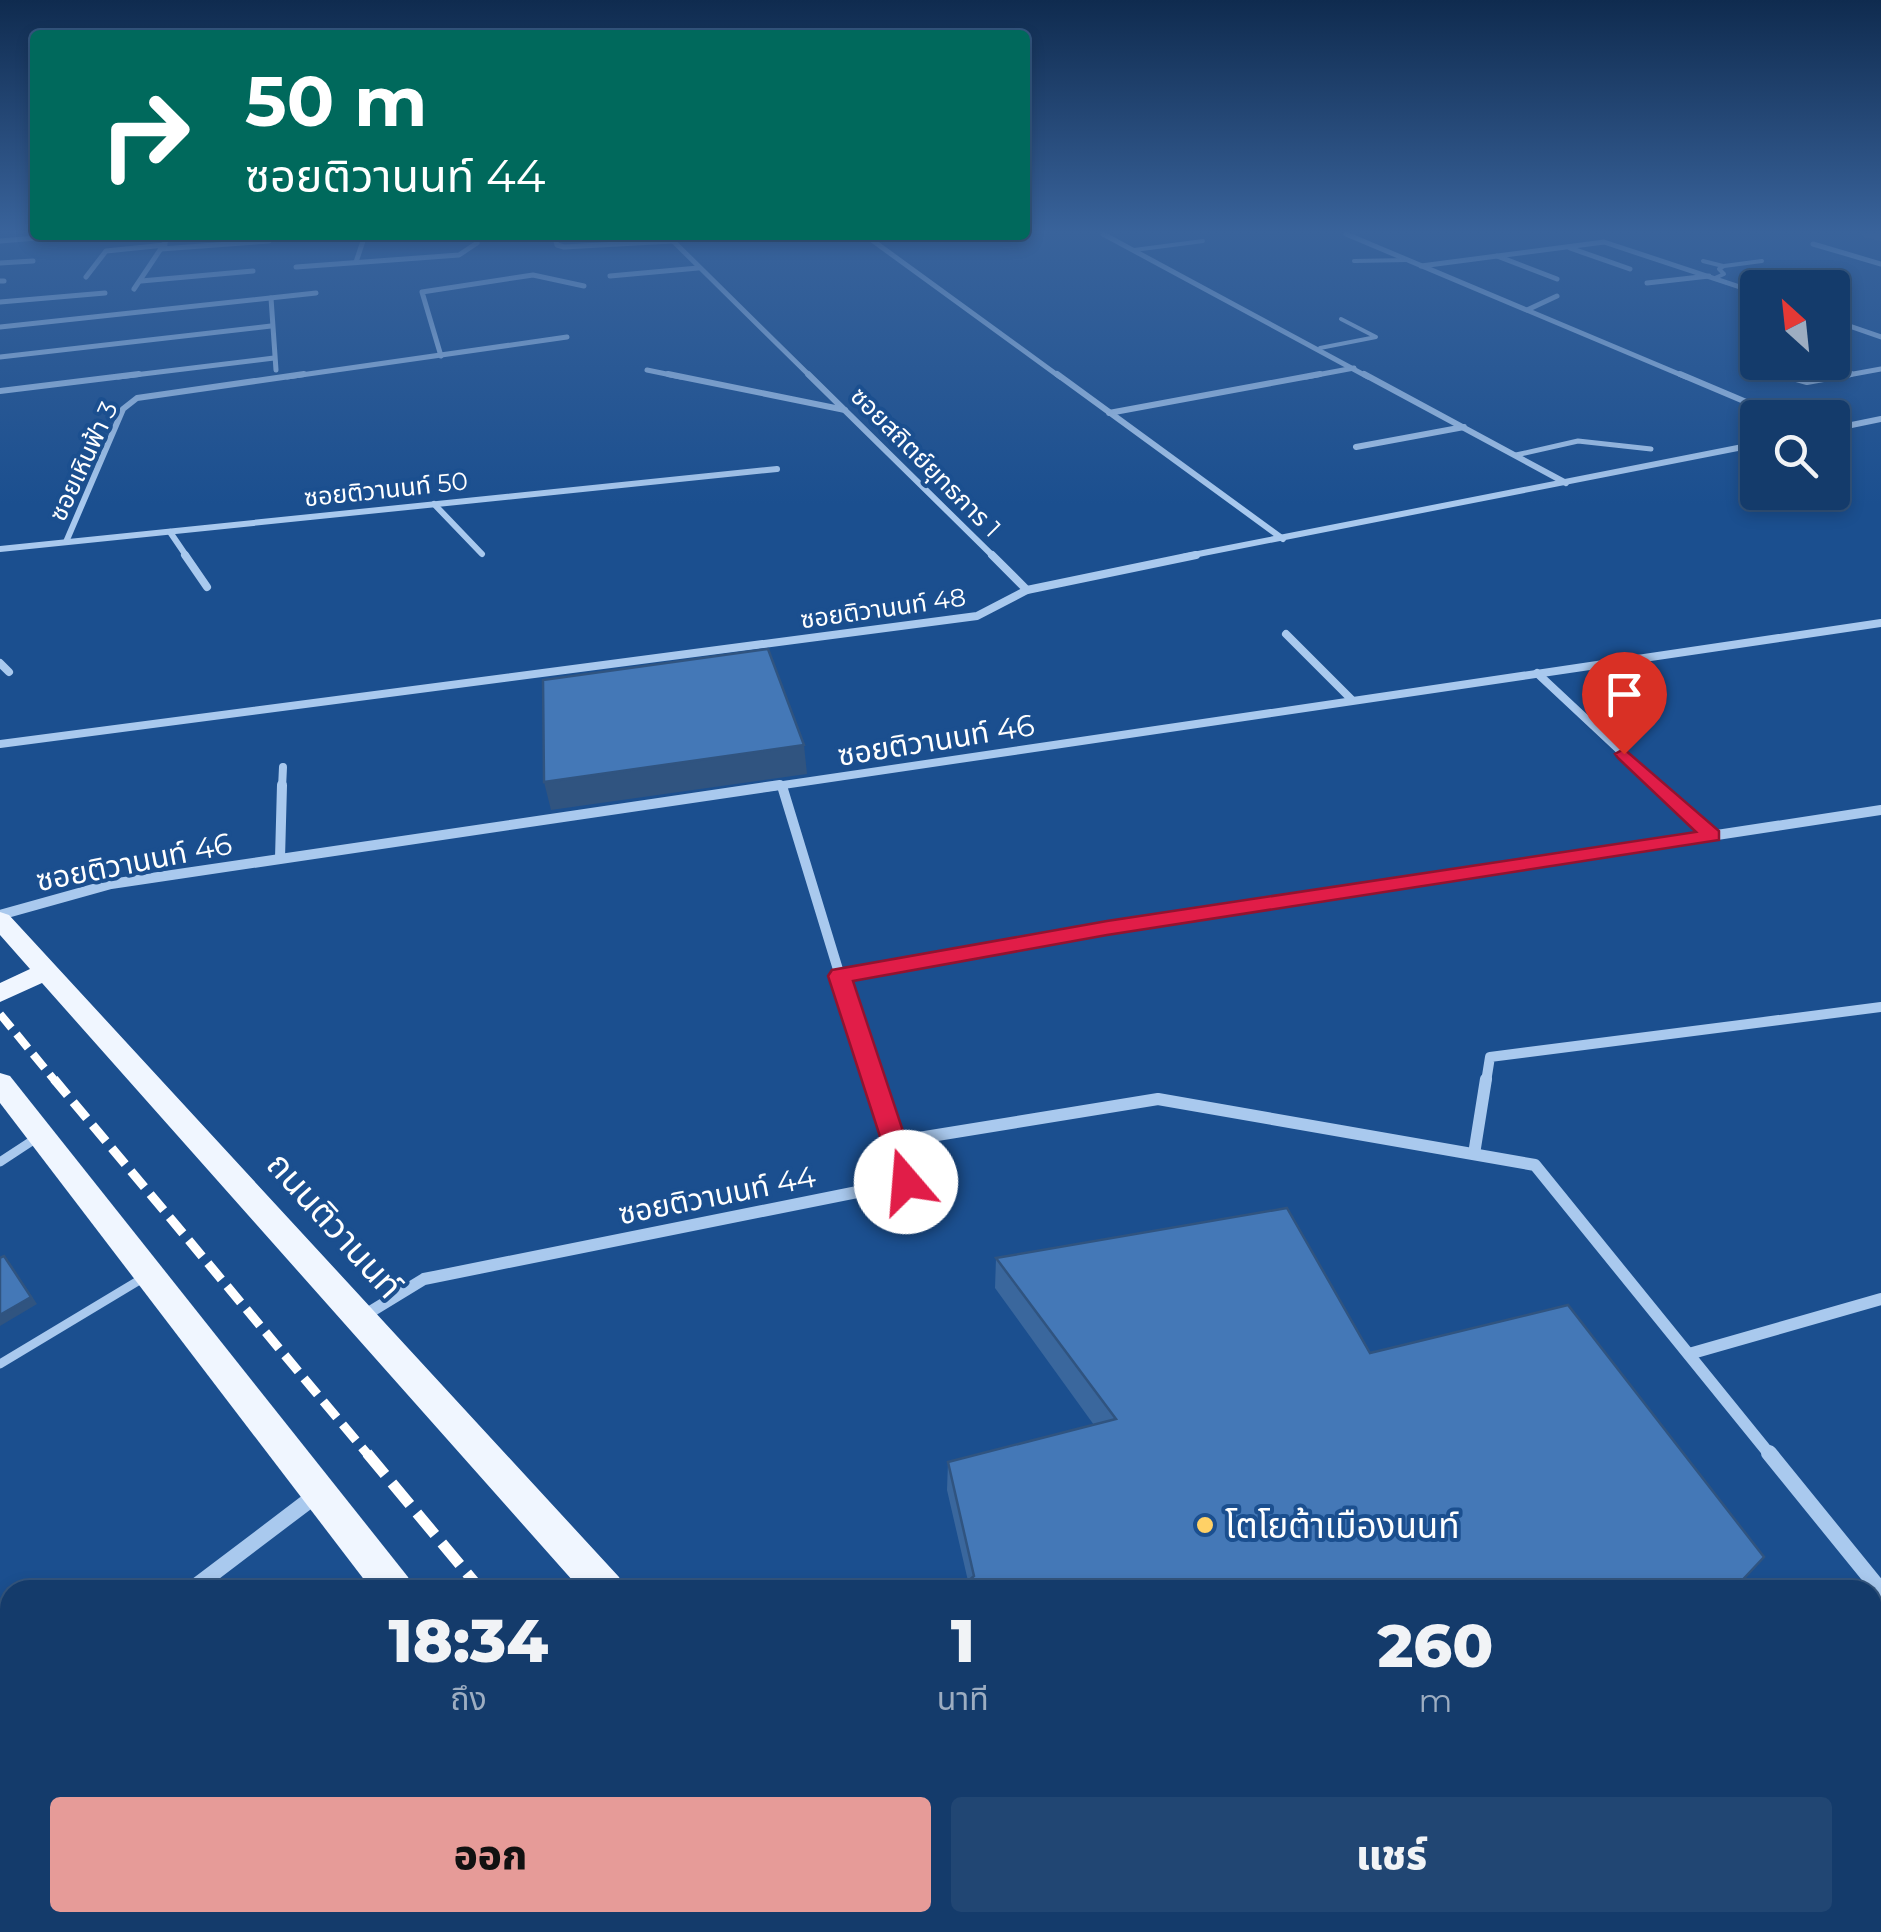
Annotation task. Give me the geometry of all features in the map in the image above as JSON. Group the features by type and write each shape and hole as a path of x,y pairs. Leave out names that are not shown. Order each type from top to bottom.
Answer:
{"main road":[{"name":"ถนนติวานนท์","path":"0,917 44,972 597,1580"},
{"path":"0,993 44,972"},
{"path":"0,1083 387,1580"}],"street":[{"path":"0,327 27,324"},
{"path":"431,324 440,356 568,337"},
{"name":"ซอยสถิตย์ยุทธการ 1","path":"757,324 1027,590"},
{"path":"988,324 1283,538"},
{"path":"1275,324 1567,483"},
{"path":"1558,324 1741,400"},
{"path":"0,357 271,326 276,370"},
{"path":"1850,326 1881,337"},
{"name":"ซอยเหินฟ้า 3","path":"66,542 123,410 137,398 440,356"},
{"path":"0,391 274,358"},
{"path":"1109,412 1356,367"},
{"path":"1850,375 1881,369"},
{"path":"647,370 846,410"},
{"path":"1850,425 1881,419"},
{"path":"1356,447 1465,427"},
{"name":"ซอยติวานนท์ 48","path":"0,744 977,616 1027,590 1740,448"},
{"name":"ซอยติวานนท์ 50","path":"0,549 777,469"},
{"path":"434,504 482,554"},
{"path":"170,532 207,587"},
{"name":"ซอยติวานนท์ 46","path":"0,917 77,890 280,858 1881,623"},
{"path":"1286,634 1352,700"},
{"path":"0,663 9,672"},
{"path":"1537,673 1712,836"},
{"path":"280,858 283,767"},
{"name":"ซอยติวานนท์ 44","path":"360,1319 424,1280 906,1182 782,786"},
{"path":"840,976 1107,928 1881,810"},
{"path":"1474,1154 1490,1057 1881,1008"},
{"path":"894,1142 1158,1099 1535,1165 1872,1580"},
{"path":"1688,1354 1881,1299"},
{"path":"204,1580 320,1492"}],"lane":[{"path":"1320,348 1376,338 1351,324"},
{"path":"1516,455 1578,441 1651,449"},
{"path":"0,1162 41,1135"},
{"path":"0,1364 147,1276"}],"building":[{"path":"768,649 804,745 544,782 543,680"},
{"path":"1287,1208 1370,1353 1568,1305 1764,1557 1742,1580 969,1580 974,1576 948,1462 1116,1419 996,1258"},
{"path":"4,1256 31,1297 0,1315 0,1258"}],"railway":[{"path":"0,1014 56,1082"},
{"path":"54,1079 369,1456"},
{"path":"367,1453 473,1580"}],"place":[{"name":"โตโยต้าเมืองนนท์","path":"1205,1525"}],"route":[{"path":"906,1182 840,976 1107,928 1712,836 1624,754"}]}
